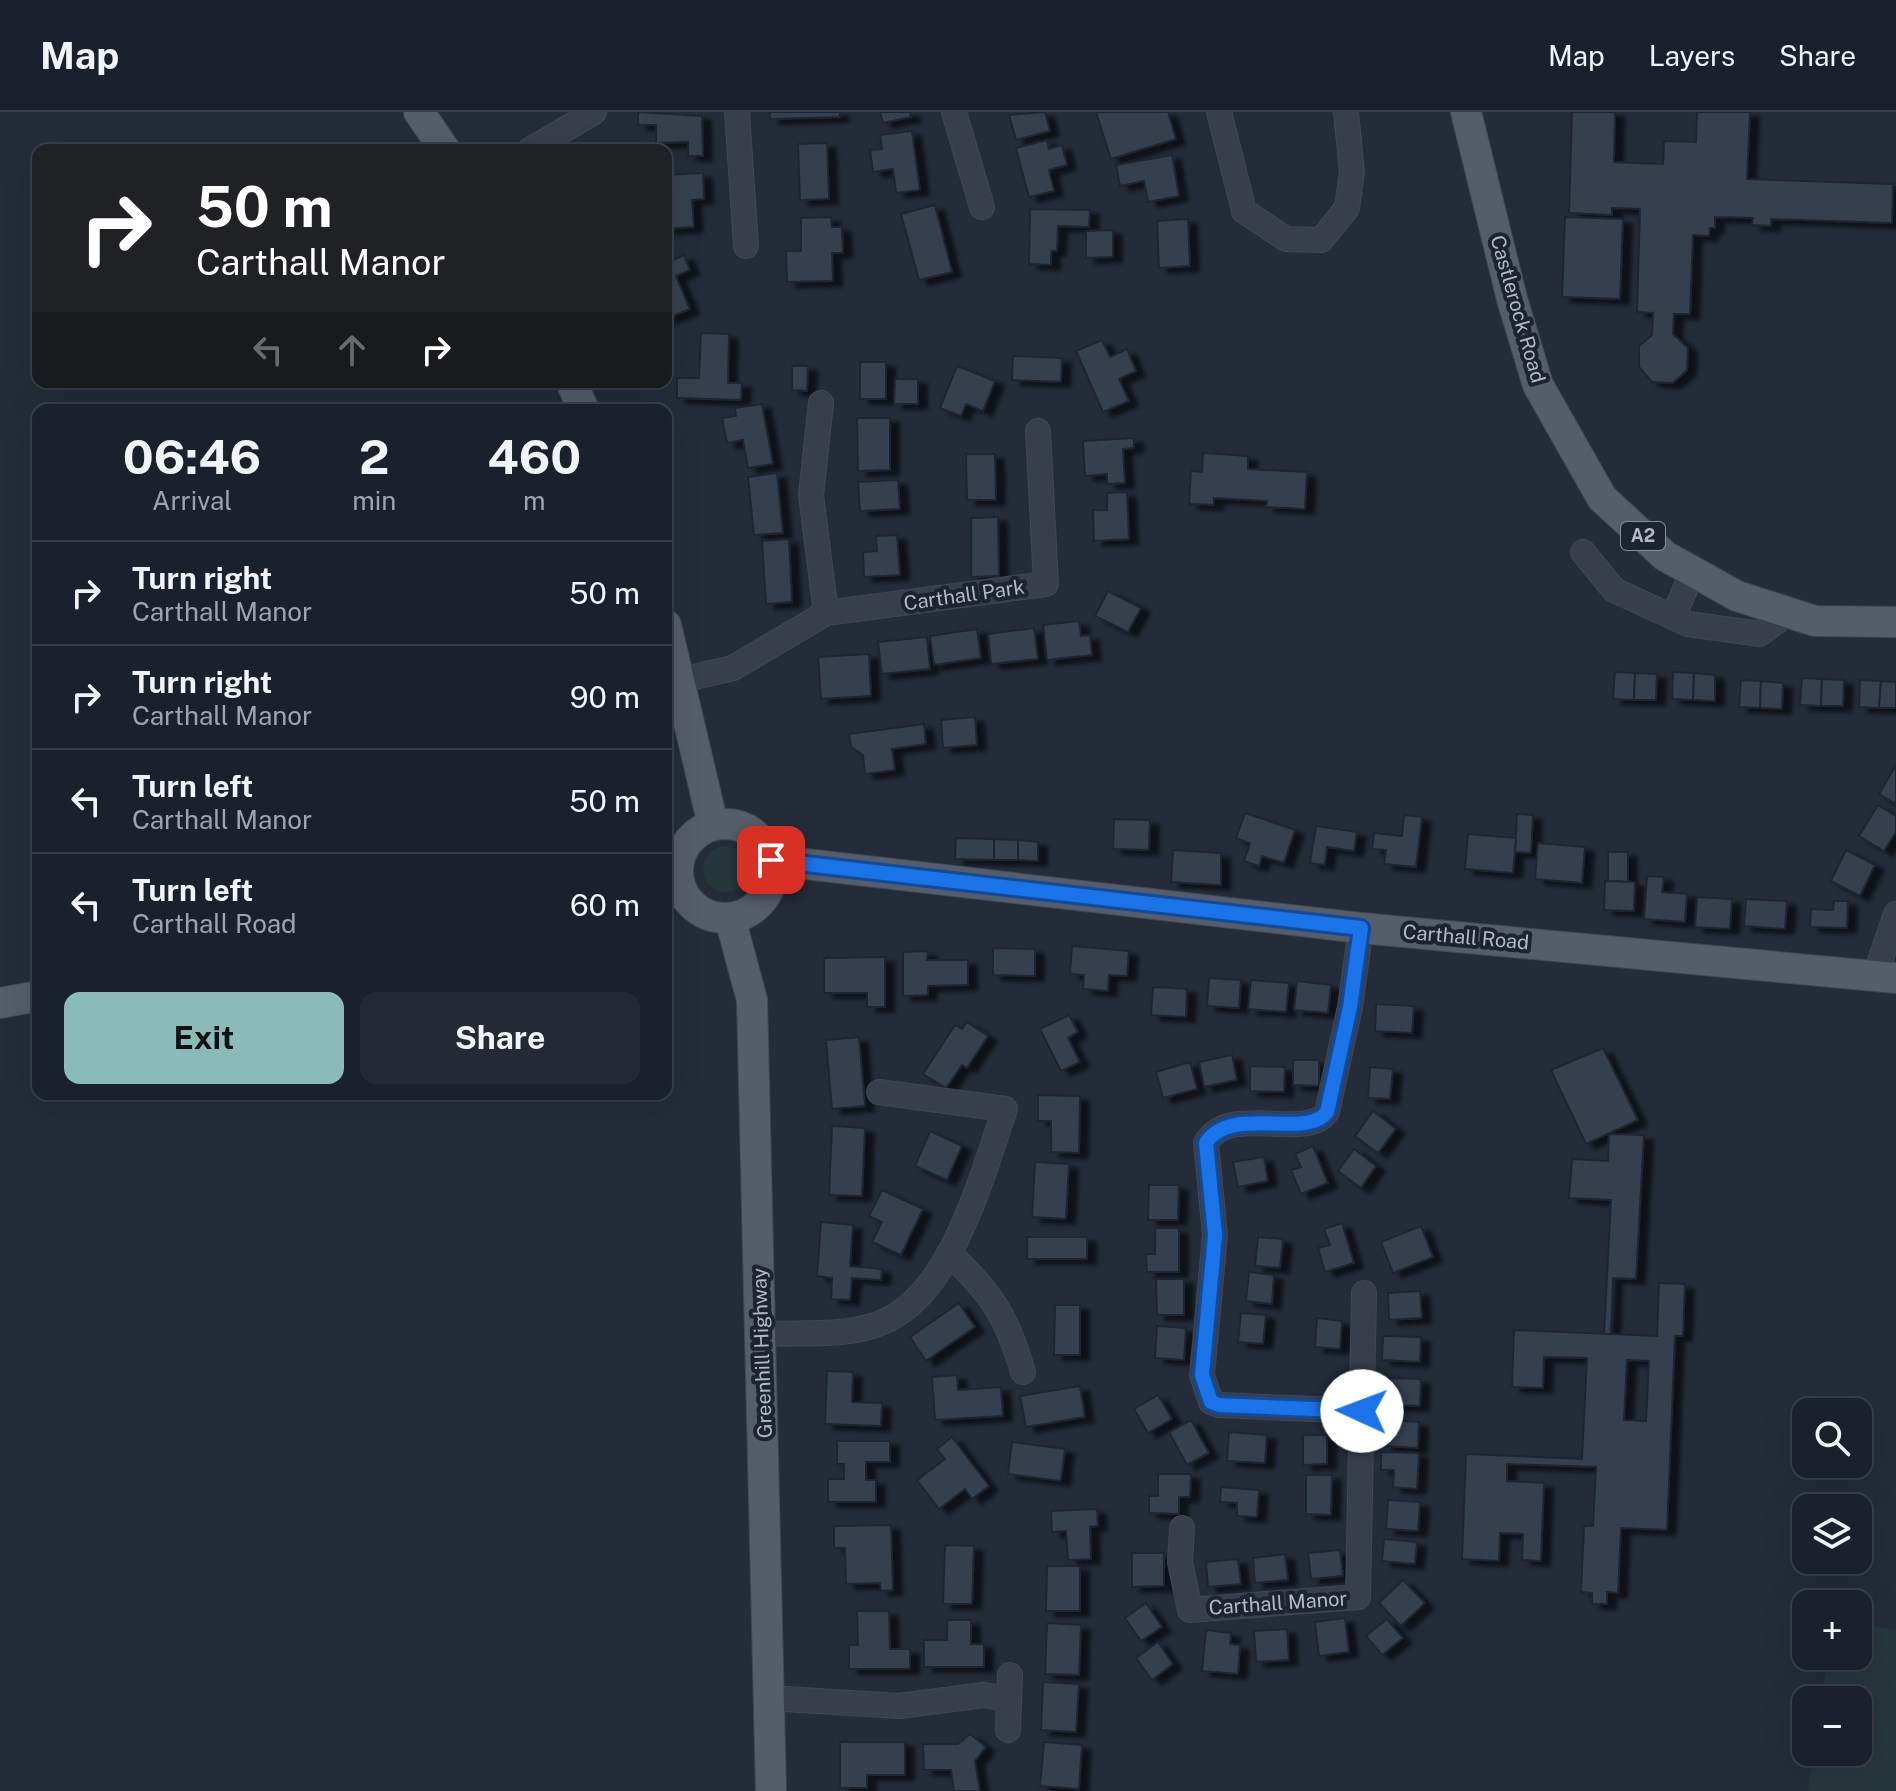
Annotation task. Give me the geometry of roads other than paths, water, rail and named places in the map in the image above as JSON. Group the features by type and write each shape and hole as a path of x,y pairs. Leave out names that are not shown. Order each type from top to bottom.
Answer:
{"main road":[{"path":"419,112 441,144"},
{"name":"Castlerock Road","path":"1466,112 1512,299 1538,385 1602,498 1665,556 1737,596 1815,621 1896,622"},
{"path":"672,647 713,825"},
{"path":"713,825 743,827 756,835 771,860 768,892 745,914 716,918 691,904 672,880 689,840 713,825"},
{"name":"Carthall Road","path":"771,860 1361,928 1885,977"},
{"name":"Greenhill Highway","path":"730,918 752,1000 771,1791"},
{"path":"0,1003 32,997"}],"street":[{"path":"540,144 594,112"},
{"path":"737,112 746,246"},
{"path":"954,112 982,207"},
{"path":"1219,112 1244,211 1286,239 1321,240 1347,208 1352,172 1346,112"},
{"path":"821,403 811,495 826,613"},
{"name":"Carthall Park","path":"681,680 733,668 826,613 1046,584 1038,431"},
{"path":"1583,552 1614,590 1688,624 1760,634 1789,612"},
{"path":"1673,617 1693,571"},
{"path":"1885,977 1896,914"},
{"path":"1361,928 1347,1021 1327,1112 1313,1123 1237,1125 1221,1129 1206,1143 1215,1235 1202,1375 1211,1402 1219,1405 1362,1411"},
{"path":"762,1334 879,1324 902,1311 926,1288 949,1253 1005,1109 879,1092"},
{"path":"949,1253 994,1298 1007,1320 1012,1361"},
{"name":"Carthall Manor","path":"1182,1528 1180,1562 1190,1610 1358,1597 1364,1293"},
{"path":"769,1698 899,1706 984,1695 1009,1687 1008,1730"}]}
